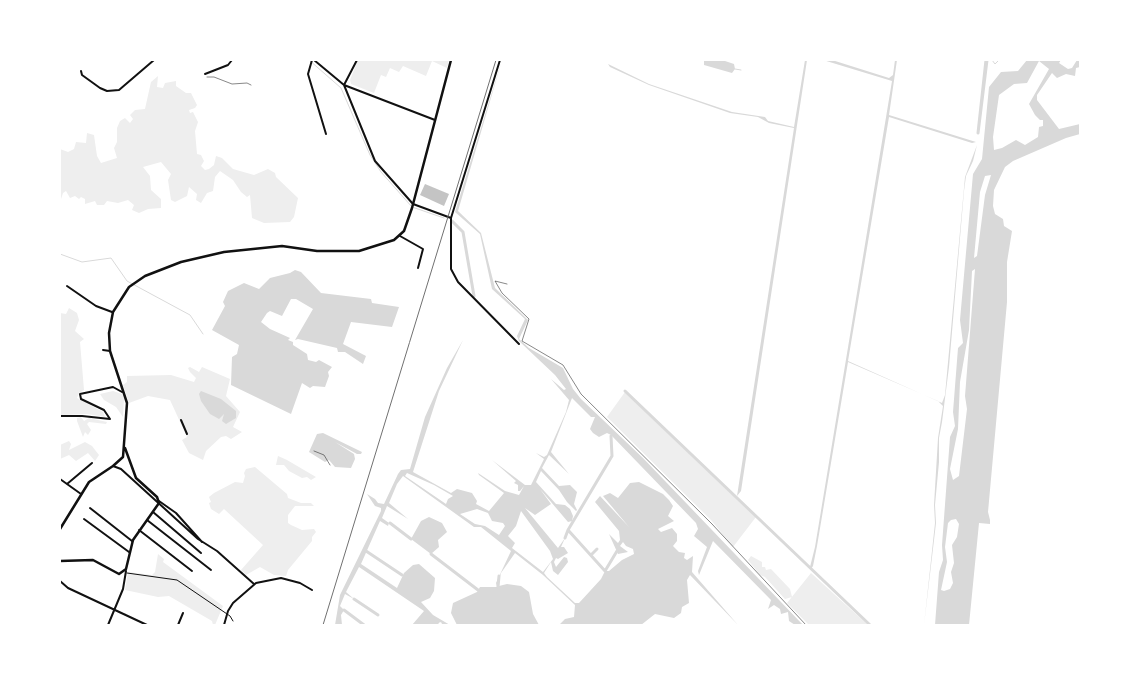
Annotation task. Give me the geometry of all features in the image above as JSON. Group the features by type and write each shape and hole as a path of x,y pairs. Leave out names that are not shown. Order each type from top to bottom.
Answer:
{"main road":[{"path":"60,528 89,482 113,466 122,457 125,446 127,404 110,351 109,333 113,312 131,285 145,276 181,262 223,252 282,246 318,251 359,251 389,243 400,236 413,206 451,60"},
{"path":"60,561 93,560 119,574 126,569 133,542 158,503 136,478 125,446"},
{"path":"122,457 128,459"}],"street":[{"path":"81,71 100,88 107,91 119,90 154,60"},
{"path":"205,74 228,65 232,60"},
{"path":"344,85 357,60"},
{"path":"500,60 451,218 451,269 453,276 519,344"},
{"path":"312,61 344,85 435,120"},
{"path":"312,61 310,80 326,134"},
{"path":"344,85 376,161 413,206 451,218"},
{"path":"400,236 423,249 418,268"},
{"path":"67,286 96,306 113,312"},
{"path":"103,350 110,351"},
{"path":"60,416 110,418 104,410 81,399 80,394 113,387 124,394"},
{"path":"181,420 187,434"},
{"path":"67,484 92,463"},
{"path":"113,466 121,469 204,544 217,551 254,584"},
{"path":"60,479 81,494"},
{"path":"90,508 133,542"},
{"path":"153,512 201,552"},
{"path":"84,519 129,552"},
{"path":"147,520 211,570"},
{"path":"139,530 192,571"},
{"path":"108,625 123,589 126,569"},
{"path":"128,573 177,580 227,614 232,621"},
{"path":"224,625 227,614 239,597 254,584 281,578 300,583 312,590"},
{"path":"60,582 68,588 147,625"},
{"path":"178,625 184,613"}],"path":[{"path":"205,74 203,76 214,77 232,84 247,83 251,85"},
{"path":"507,284 496,280 495,283 529,319 522,341 563,365 581,394 712,524 806,625"},
{"path":"314,451 324,455 330,465"}],"shaded area":[{"path":"358,60 449,60 447,68 432,61 426,76 403,66 399,72 390,68 386,77 381,75 374,93 351,84 350,80"},
{"path":"502,60 458,211 481,233 495,288 528,320 519,339 529,348 563,368 573,389 581,399 643,458 803,625 795,625 789,621 788,612 781,614 780,609 774,605 768,609 771,600 713,541 699,575 698,571 707,547 694,536 698,529 696,523 611,435 607,433 599,437 593,433 590,429 595,417 591,417 572,398 551,452 569,474 549,455 542,468 559,486 570,485 577,492 574,504 577,510 567,502 559,490 541,471 536,482 556,504 565,505 570,509 573,516 572,521 568,522 540,489 551,504 535,515 525,508 558,548 565,538 561,547 564,547 568,553 558,559 556,558 554,562 556,567 564,557 567,558 568,562 558,575 553,571 551,562 544,573 575,603 579,603 601,579 605,571 609,571 622,560 634,554 633,549 626,546 623,542 620,546 628,552 618,554 609,534 618,543 620,540 619,531 595,502 600,496 629,527 603,496 610,493 618,498 630,483 639,482 663,494 669,500 673,506 668,516 674,521 658,529 661,532 672,528 677,534 677,541 673,546 679,552 685,553 684,558 687,560 693,556 692,572 738,625 690,575 687,580 689,603 682,607 681,613 674,618 655,614 641,625 559,625 565,619 574,617 575,605 543,575 515,553 501,573 498,584 499,586 507,584 521,586 529,592 533,614 539,625 457,625 451,613 453,603 477,592 480,587 497,587 496,583 511,551 481,527 474,527 403,476 397,484 389,503 408,519 387,506 382,518 389,523 388,526 380,521 361,564 397,588 404,573 413,565 419,564 435,578 434,591 430,598 421,602 433,615 450,625 441,625 442,623 440,622 437,625 412,625 424,611 359,567 346,592 354,599 345,594 340,606 344,610 341,615 342,625 335,625 340,595 381,511 381,508 375,506 367,494 378,503 384,504 398,474 401,470 410,469 425,417 447,368 463,340 439,391 413,472 451,493 457,489 472,493 477,501 476,504 489,511 504,493 478,473 505,491 519,495 524,486 518,491 518,485 514,483 516,481 492,460 525,485 531,485 544,459 536,453 544,457 547,455 566,412 569,400 551,379 564,390 566,389 555,375 519,341 517,336 525,319 492,289 480,234 455,212","holes":["407,473 434,485 453,496 448,499 446,504 405,476","477,509 488,513 492,521 503,523 505,526 499,535 485,526 475,524 460,514","521,511 550,551 553,559 543,572 512,548 515,543 508,536 516,526"]},
{"path":"704,60 722,60 734,64 735,69 732,73 704,65"},
{"path":"805,60 807,60 741,491 737,496 794,128 769,123 758,117 730,113 649,85 610,67 608,64 649,84 732,112 765,117 768,121 794,127"},
{"path":"823,60 832,60 889,78 893,75 895,60 897,60 889,115 976,142 972,143 889,117 848,361 922,394 848,362 817,546 811,569 892,81"},
{"path":"1027,60 1061,60 1059,63 1068,69 1072,68 1077,60 1080,60 1080,67 1076,68 1075,76 1066,74 1057,78 1052,73 1037,95 1037,100 1059,129 1080,124 1080,134 1066,138 1013,161 1005,167 994,190 993,206 995,214 1003,219 1004,226 1012,231 1007,262 1007,302 988,512 990,524 979,523 969,625 935,625 939,572 943,560 942,545 950,437 955,426 953,412 958,348 963,343 960,320 973,174 982,159 989,87 1001,72 1018,71","holes":["1039,61 1049,69 1029,104 1035,115 1040,120 1043,120 1043,126 1039,127 1038,137 1025,145 1016,140 994,150 993,137 999,95 1014,84 1027,83","991,175 985,195 977,256 974,258 980,192 985,176","975,269 965,396 967,409 959,476 953,480 950,469 958,429 960,382 969,330 972,271","956,519 959,524 957,537 952,545 954,563 951,572 953,583 950,589 944,591 941,590 947,562 945,547 948,523"]},
{"path":"158,76 157,87 163,88 165,83 176,81 176,86 186,93 191,93 197,105 189,110 190,113 193,112 198,122 195,131 197,154 201,155 204,161 201,166 205,170 209,169 214,165 216,156 222,158 233,169 254,175 268,169 275,173 276,177 298,198 294,217 290,222 264,223 252,218 250,195 247,197 233,180 220,171 215,177 213,191 207,193 201,203 196,200 197,194 189,187 187,196 175,202 171,200 168,180 171,174 161,162 143,167 150,176 151,190 161,199 161,208 148,209 139,213 132,210 134,205 128,200 118,203 107,201 104,205 97,205 95,201 85,204 85,199 81,197 79,199 75,196 70,198 66,191 63,193 60,202 60,149 68,152 74,149 76,142 86,143 87,133 94,135 97,156 101,163 117,158 114,148 117,142 117,128 120,121 125,118 130,123 133,119 130,115 135,110 145,109 151,82"},
{"path":"977,145 973,161 966,176 964,191 949,367 939,438 935,505 936,523 924,625 935,523 934,505 938,438 943,406 938,401 942,403 945,395 965,177"},
{"path":"295,270 301,272 321,293 371,299 372,303 399,307 392,327 351,322 343,344 366,356 363,364 345,352 338,352 337,348 298,339 295,340 313,309 296,299 291,299 282,316 270,311 267,313 261,322 270,329 290,338 288,340 293,342 293,345 307,354 308,360 316,362 319,360 332,367 328,372 329,376 325,387 313,386 310,388 302,383 291,414 231,385 232,357 237,354 239,345 212,330 225,306 223,302 228,291 244,283 259,289 270,278"},
{"path":"69,308 77,313 79,320 75,331 84,339 80,342 84,390 79,393 77,398 103,412 105,417 87,414 60,415 60,313 66,314"},
{"path":"190,367 199,372 202,367 230,379 226,396 240,412 233,427 242,432 231,439 226,436 221,437 206,451 203,460 189,453 182,440 187,437 170,400 148,396 129,403 123,385 127,382 127,376 171,375 194,382 196,378 190,372 188,368"},
{"path":"113,391 122,394 124,399 123,417 116,407 104,400 100,394"},
{"path":"201,391 221,399 236,411 236,418 226,424 222,421 224,414 219,419 210,414 201,401 199,394"},
{"path":"625,392 756,517 733,547 711,520 607,417"},
{"path":"81,417 84,421 89,418 107,422 106,424 89,422 87,424 91,430 88,435 85,432 83,437 77,421 77,418"},
{"path":"323,433 362,452 357,454 335,442 354,454 355,459 351,468 335,467 329,460 325,462 309,452 317,434"},
{"path":"69,441 71,444 69,450 85,442 92,446 99,455 95,461 88,453 76,461 69,455 60,459 60,445"},
{"path":"278,456 316,477 311,480 307,477 302,478 289,471 284,465 276,465"},
{"path":"255,467 287,494 288,498 301,503 311,503 314,506 295,506 288,515 288,523 291,525 302,530 314,529 316,532 312,537 312,541 288,570 286,576 274,575 260,567 246,575 241,570 263,545 224,509 219,514 211,509 209,503 211,502 209,497 214,493 235,482 243,483 246,469"},
{"path":"429,517 442,523 447,532 438,540 439,547 431,554 411,539 421,521"},
{"path":"158,554 164,559 163,562 223,606 215,625 213,625 212,621 169,596 158,597 125,590 128,572 152,575 155,572"},
{"path":"751,556 762,562 762,567 765,567 766,570 771,569 790,589 792,597 785,599 765,577 760,575 748,560"},
{"path":"811,573 868,625 809,625 787,603"}],"building":[{"path":"425,184 449,194 444,206 420,195"}],"waterway":[{"path":"309,60 341,88 370,155 381,172 412,207 444,218"},
{"path":"986,60 978,133 987,60"},
{"path":"992,60 995,64 999,60"},
{"path":"735,69 741,70"},
{"path":"452,221 463,232 474,296"},
{"path":"60,254 82,262 111,258 127,281 190,315 203,334"},
{"path":"625,391 870,625"},
{"path":"611,436 612,456 568,530 605,571 617,551"},
{"path":"390,523 411,539"},
{"path":"565,538 568,530"},
{"path":"591,555 597,549"},
{"path":"366,551 402,575"},
{"path":"431,554 478,590"},
{"path":"498,587 499,576"},
{"path":"354,599 378,615"},
{"path":"344,610 364,625"}],"railway":[{"path":"323,625 496,60"}]}
